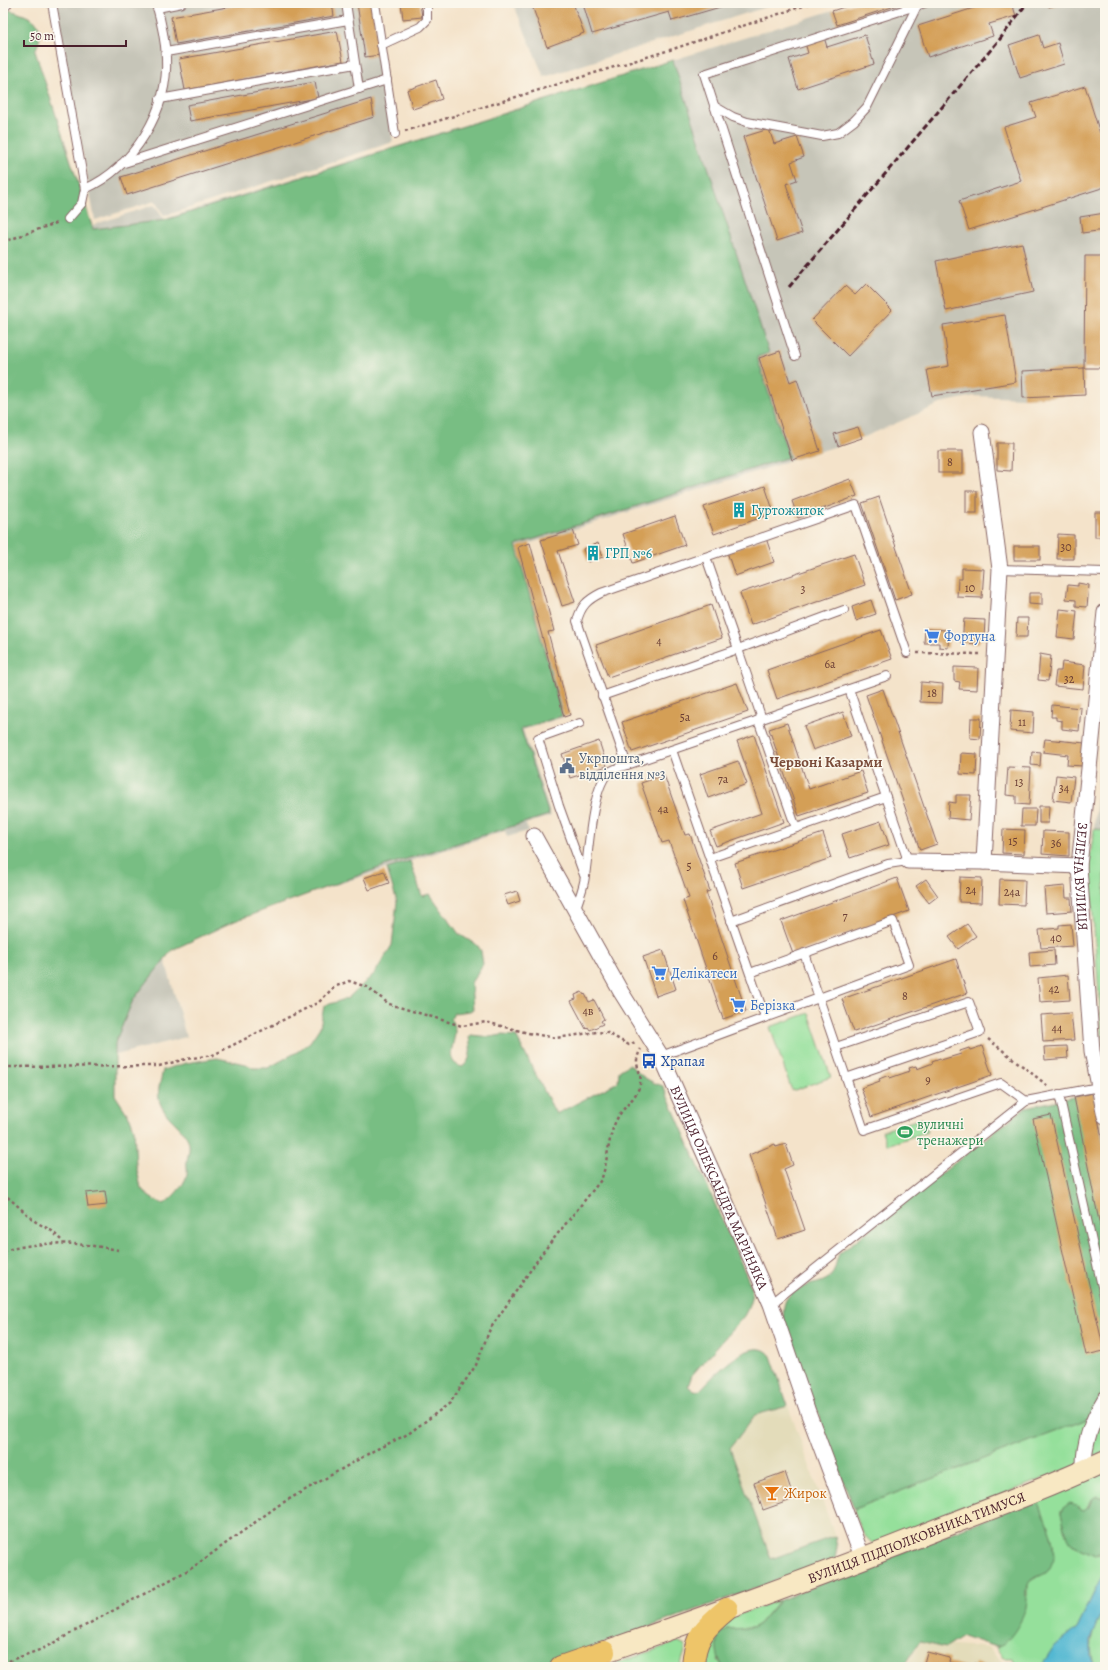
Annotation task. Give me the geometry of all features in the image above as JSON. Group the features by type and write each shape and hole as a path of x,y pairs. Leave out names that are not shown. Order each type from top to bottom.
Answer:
{"highway":[{"path":"693,1667 693,1653 698,1639 710,1623 726,1609"},
{"path":"561,1667 604,1652"}],"main road":[{"name":"ВУЛИЦЯ ПІДПОЛКОВНИКА ТИМУСЯ","path":"582,1667 604,1652 863,1559 1105,1461"}],"street":[{"path":"982,432 1000,569 984,862"},
{"name":"ЗЕЛЕНА ВУЛИЦЯ","path":"1105,612 1079,866 1092,1051 1105,1116"},
{"name":"ВУЛИЦЯ ОЛЕКСАНДРА МАРИНЯКА","path":"534,836 576,908 621,992 661,1056 771,1304 808,1412 863,1559"},
{"path":"908,861 984,862 1079,866"},
{"path":"1084,1470 1086,1445 1099,1408 1105,1399"}],"lane":[{"path":"52,3 85,189 82,203 68,219"},
{"path":"85,189 112,172 131,154 146,133 158,110 164,85 166,52 164,33 156,5 182,3"},
{"path":"346,3 359,89"},
{"path":"375,3 395,134"},
{"path":"381,45 420,27 427,20 427,3"},
{"path":"795,356 704,74 925,3"},
{"path":"714,106 733,117 747,122 822,136 838,133 854,121 867,107 917,6"},
{"path":"166,52 348,20"},
{"path":"160,99 355,64"},
{"path":"121,164 387,80"},
{"path":"627,765 577,621 581,607 588,600 601,593 856,505 907,653"},
{"path":"706,557 738,649 796,828"},
{"path":"1000,569 1105,572"},
{"path":"602,696 738,649 844,610"},
{"path":"576,908 585,878 589,836 595,805 601,785 608,773 627,765 887,676"},
{"path":"731,921 888,864 908,861 848,689"},
{"path":"580,723 538,738 559,806 585,878"},
{"path":"672,750 765,1017"},
{"path":"710,858 886,797"},
{"path":"661,1056 909,965 893,921 750,973"},
{"path":"804,953 864,1130 1001,1083 1026,1101"},
{"path":"836,1047 969,1002 980,1032 846,1078"},
{"path":"771,1304 1026,1101 1099,1087"},
{"path":"1059,1094 1105,1300"}],"path":[{"path":"395,134 667,51 812,3"},
{"path":"3,242 68,219"},
{"path":"907,653 996,654"},
{"path":"3,1067 159,1066 186,1059 213,1055 319,1002 334,986 349,981 367,987 389,1004 462,1026 486,1022 528,1033 556,1038 597,1032 608,1033 629,1045 648,1036"},
{"path":"980,1032 1059,1094"},
{"path":"3,1663 42,1649 192,1568 279,1505 373,1451 408,1434 450,1403 476,1365 490,1329 543,1252 601,1180 606,1167 613,1129 617,1118 634,1097 640,1084 636,1059 648,1036"},
{"path":"3,1193 36,1222 52,1231 64,1243"},
{"path":"3,1251 64,1243 84,1244 118,1250"}],"shaded area":[{"path":"55,3 372,3 393,142 164,216 155,201 95,220"},
{"path":"513,3 779,3 544,77"},
{"path":"856,3 1105,3 1105,368 1084,368 1085,395 1023,398 974,396 945,402 862,438 518,547 564,717 523,730 551,816 526,824 528,831 507,837 505,831 160,941 186,1037 104,1058 3,254 154,205 164,219"},
{"path":"1103,719 1105,719 1105,829 1094,829"},
{"path":"788,1406 835,1536 716,1579 730,1448 755,1415"},
{"path":"921,1642 989,1648 1005,1664 1006,1667 906,1667"}],"green space":[{"path":"3,8 28,17 34,20 38,25 40,32 35,51 93,229 166,220 673,60 769,353 757,357 789,457 516,545 562,716 521,729 549,815 387,865 232,922 172,950 133,1000 115,1043 115,1095 130,1118 134,1129 136,1166 141,1188 154,1200 164,1204 177,1191 185,1179 187,1173 189,1142 180,1128 162,1108 160,1103 159,1090 163,1070 186,1063 217,1058 246,1064 253,1068 268,1068 297,1052 310,1042 320,1027 324,1006 348,998 375,973 392,945 397,902 387,869 410,861 422,896 430,894 459,934 478,946 481,951 483,964 471,983 473,1009 470,1011 454,1013 451,1019 455,1028 455,1036 451,1057 456,1064 462,1067 468,1061 470,1050 469,1037 471,1035 490,1037 502,1035 516,1036 556,1114 618,1082 619,1071 630,1064 645,1078 663,1086 752,1288 750,1303 744,1316 692,1375 688,1386 694,1391 699,1391 733,1359 754,1349 763,1350 771,1356 788,1406 755,1415 730,1448 771,1559 835,1536 837,1547 835,1559 540,1667 3,1667"},
{"path":"1094,829 1105,830 1104,1060 1089,864"},
{"path":"809,1013 831,1077 792,1091 770,1027"},
{"path":"1093,1093 1105,1154 1105,1389 1090,1418 854,1509 784,1324 783,1315 785,1302 792,1293 804,1287 822,1282 830,1277 839,1254 1026,1107"},
{"name":"вуличні тренажери","path":"922,1118 927,1132 887,1145 882,1131"},
{"path":"1105,1408 1105,1451 1094,1456 1091,1449"},
{"path":"1090,1418 1080,1464 875,1545 863,1534 854,1509"},
{"path":"1105,1469 1105,1499 1101,1497 1094,1497 1087,1509 1084,1511 1079,1507 1061,1511 1061,1514 1066,1532 1072,1544 1095,1555 1102,1553 1105,1550 1105,1570 1077,1628 1055,1646 1041,1667 1016,1667 1013,1658 1003,1658 996,1647 1004,1643 1028,1596 1028,1583 1048,1570 1053,1560 1053,1542 1037,1499"},
{"path":"1097,1496 1105,1499 1105,1550 1102,1553 1095,1555 1072,1544 1068,1537 1061,1514 1063,1508 1070,1503 1076,1505 1084,1511 1089,1507 1092,1498"},
{"path":"1037,1499 1051,1536 1053,1556 1047,1572 1029,1582 1025,1612 1015,1631 1001,1645 989,1645 963,1636 946,1647 920,1641 904,1667 723,1667 721,1664 717,1648 719,1636 726,1629 752,1628 759,1624 780,1600"},
{"path":"779,1600 759,1624 752,1628 726,1629 718,1660 723,1667 705,1667 705,1654 708,1644 729,1618"},
{"path":"1105,1606 1105,1667 1095,1667 1092,1658 1093,1636"},
{"path":"677,1642 685,1646 681,1667 606,1667"}],"water":[{"path":"1105,1570 1105,1606 1091,1640 1091,1657 1095,1667 1041,1667 1055,1646 1077,1628"}],"building":[{"path":"251,3 332,3 334,16 176,44 171,17"},
{"path":"357,3 372,3 380,55 365,57"},
{"path":"401,3 420,3 422,17 403,19"},
{"path":"531,3 573,3 584,33 547,47"},
{"path":"597,3 734,3 672,21 669,12 592,34 584,7"},
{"path":"856,3 904,3 837,25 832,11"},
{"path":"982,3 1012,3 1016,16 989,24 993,36 928,57 918,26 983,5"},
{"path":"1048,3 1061,3 1049,7"},
{"path":"337,31 343,61 185,90 179,59"},
{"path":"865,35 874,64 798,89 789,59 808,53 805,43 824,37 827,47"},
{"path":"1039,35 1043,48 1058,43 1064,64 1020,78 1009,45"},
{"path":"436,80 442,99 413,109 407,90"},
{"path":"315,82 318,98 190,121 187,105"},
{"path":"1085,86 1100,133 1105,132 1105,187 969,230 959,201 1021,181 1004,127 1036,117 1031,103"},
{"path":"371,99 374,117 127,195 121,177"},
{"path":"769,129 774,144 797,137 804,157 791,162 797,180 786,184 802,233 777,241 743,137"},
{"path":"1105,213 1105,230 1082,233 1080,217"},
{"path":"1022,243 1033,292 946,311 936,261"},
{"path":"1085,256 1105,256 1105,368 1084,368"},
{"path":"866,284 892,310 848,356 812,320 845,286 855,295"},
{"path":"1005,315 1016,382 932,396 927,370 949,366 943,325"},
{"path":"780,351 790,382 797,379 820,451 792,460 759,358"},
{"path":"1084,368 1085,395 1023,398 1022,371"},
{"path":"858,427 862,438 838,446 834,434"},
{"path":"997,443 1012,443 1011,471 997,470"},
{"path":"938,451 963,451 963,473 938,473"},
{"path":"850,479 857,496 798,518 792,501"},
{"name":"Гуртожиток","path":"765,486 774,513 714,534 704,507"},
{"path":"966,491 977,491 977,513 966,513"},
{"path":"879,497 912,594 895,600 862,503"},
{"path":"1095,512 1105,512 1105,537 1095,537"},
{"path":"675,516 685,545 633,563 623,534"},
{"path":"573,530 578,545 558,551 575,602 562,606 541,540"},
{"path":"1058,534 1074,535 1074,559 1057,559"},
{"path":"766,538 774,562 735,576 727,552"},
{"path":"530,543 554,631 548,632 570,715 564,717 518,547"},
{"name":"ГРП №6","path":"598,543 603,557 588,562 583,549"},
{"path":"1014,546 1040,546 1040,560 1014,560"},
{"path":"854,554 865,585 751,625 740,593"},
{"path":"962,568 984,569 982,598 957,597 958,579 962,579"},
{"path":"1078,583 1089,585 1087,607 1076,606 1076,600 1066,599 1068,585 1078,586"},
{"path":"1029,593 1042,593 1042,605 1029,604"},
{"path":"871,600 876,614 856,621 852,607"},
{"path":"711,605 722,638 608,677 596,645"},
{"path":"1060,609 1077,611 1074,639 1057,637"},
{"path":"1017,618 1028,618 1027,637 1016,637"},
{"path":"964,619 985,620 984,639 980,639 979,644 962,643"},
{"path":"925,629 949,630 948,648 939,647 939,643 924,643"},
{"path":"881,630 892,659 777,699 767,670"},
{"path":"1040,654 1051,656 1048,681 1038,680"},
{"path":"1062,662 1085,665 1083,689 1054,686 1056,671 1061,671"},
{"path":"954,667 978,668 977,690 959,689 960,682 954,681"},
{"path":"921,682 943,684 942,703 920,702"},
{"path":"737,683 748,712 632,752 622,722"},
{"path":"883,689 937,844 920,850 866,695"},
{"path":"1052,705 1081,708 1079,731 1062,729 1062,721 1056,720 1056,717 1051,717"},
{"path":"1011,710 1034,712 1033,733 1010,731"},
{"path":"843,712 851,736 813,750 804,726"},
{"path":"971,718 981,718 980,739 970,738"},
{"path":"787,723 809,789 861,771 868,793 799,816 769,729"},
{"path":"754,735 784,822 716,846 710,831 762,813 737,741"},
{"path":"1045,739 1085,743 1083,766 1067,765 1068,755 1043,752"},
{"path":"599,741 607,766 570,778 562,754"},
{"path":"1032,751 1041,752 1040,766 1031,765"},
{"path":"961,753 977,754 976,775 960,774"},
{"path":"738,761 747,784 708,798 700,774"},
{"path":"1008,767 1031,768 1029,805 1016,804 1016,796 1006,795"},
{"path":"664,775 685,835 690,834 710,891 706,892 746,1011 723,1019 683,900 689,898 669,841 662,843 641,783"},
{"path":"1056,775 1074,777 1071,802 1053,800"},
{"path":"1105,793 1105,826 1101,825"},
{"path":"956,795 971,795 969,820 948,818 949,802 956,803"},
{"path":"1039,806 1049,806 1048,823 1039,823"},
{"path":"1022,809 1036,809 1035,826 1021,826"},
{"path":"881,821 889,845 850,858 842,834"},
{"path":"1003,829 1025,830 1024,854 1002,853"},
{"path":"1043,831 1069,832 1069,856 1042,854"},
{"path":"823,833 831,858 743,888 735,863"},
{"path":"384,871 389,883 369,890 364,878"},
{"path":"960,877 982,878 981,903 959,902"},
{"path":"897,878 909,911 793,954 781,921"},
{"path":"926,879 938,896 929,903 916,886"},
{"path":"1000,879 1025,880 1024,905 999,904"},
{"path":"1065,886 1066,898 1071,898 1072,911 1046,913 1044,888"},
{"path":"517,891 520,901 508,905 504,895"},
{"path":"967,924 976,936 958,949 949,937"},
{"path":"1071,924 1073,946 1041,948 1039,930 1059,928 1059,925"},
{"name":"Делікатеси","path":"663,950 676,989 656,996 643,957"},
{"path":"1054,950 1055,965 1030,967 1029,952"},
{"path":"956,959 967,993 854,1032 842,999"},
{"path":"1068,975 1070,1000 1040,1002 1038,978"},
{"path":"582,992 584,995 585,994 589,1002 594,1000 604,1019 601,1021 603,1024 590,1030 588,1027 586,1029 571,1001 576,999 575,995"},
{"path":"1071,1013 1074,1040 1043,1042 1041,1015"},
{"path":"982,1046 992,1075 871,1117 861,1088 880,1081 879,1079 889,1075 890,1078 910,1071 909,1068 916,1066 917,1069 933,1063 932,1061 940,1058 941,1060 961,1054 960,1051 969,1048 970,1050"},
{"path":"1067,1046 1068,1058 1045,1060 1044,1047"},
{"path":"1093,1093 1105,1154 1104,1246 1074,1097"},
{"path":"1051,1115 1104,1351 1086,1355 1033,1119"},
{"path":"775,1144 776,1147 786,1144 793,1165 784,1169 805,1230 778,1239 749,1155"},
{"path":"105,1191 107,1205 88,1207 86,1193"},
{"path":"785,1472 794,1499 763,1510 754,1483"},
{"path":"927,1652 950,1658 949,1662 966,1667 923,1667"},
{"path":"975,1663 987,1666 987,1667 974,1667"}],"railway":[{"path":"789,287 1000,39 1027,3"}],"place":[{"name":"Гуртожиток","path":"739,510"},
{"name":"ГРП №6","path":"593,553"},
{"name":"Фортуна","path":"932,636"},
{"name":"Укрпошта, відділення №3","path":"567,766"},
{"name":"Делікатеси","path":"659,973"},
{"name":"Берізка","path":"738,1005"},
{"name":"Храпая","path":"649,1061"},
{"name":"вуличні тренажери","path":"905,1132"},
{"name":"Жирок","path":"772,1493"}],"district":[{"name":"Червоні Казарми","path":"826,762"}]}
